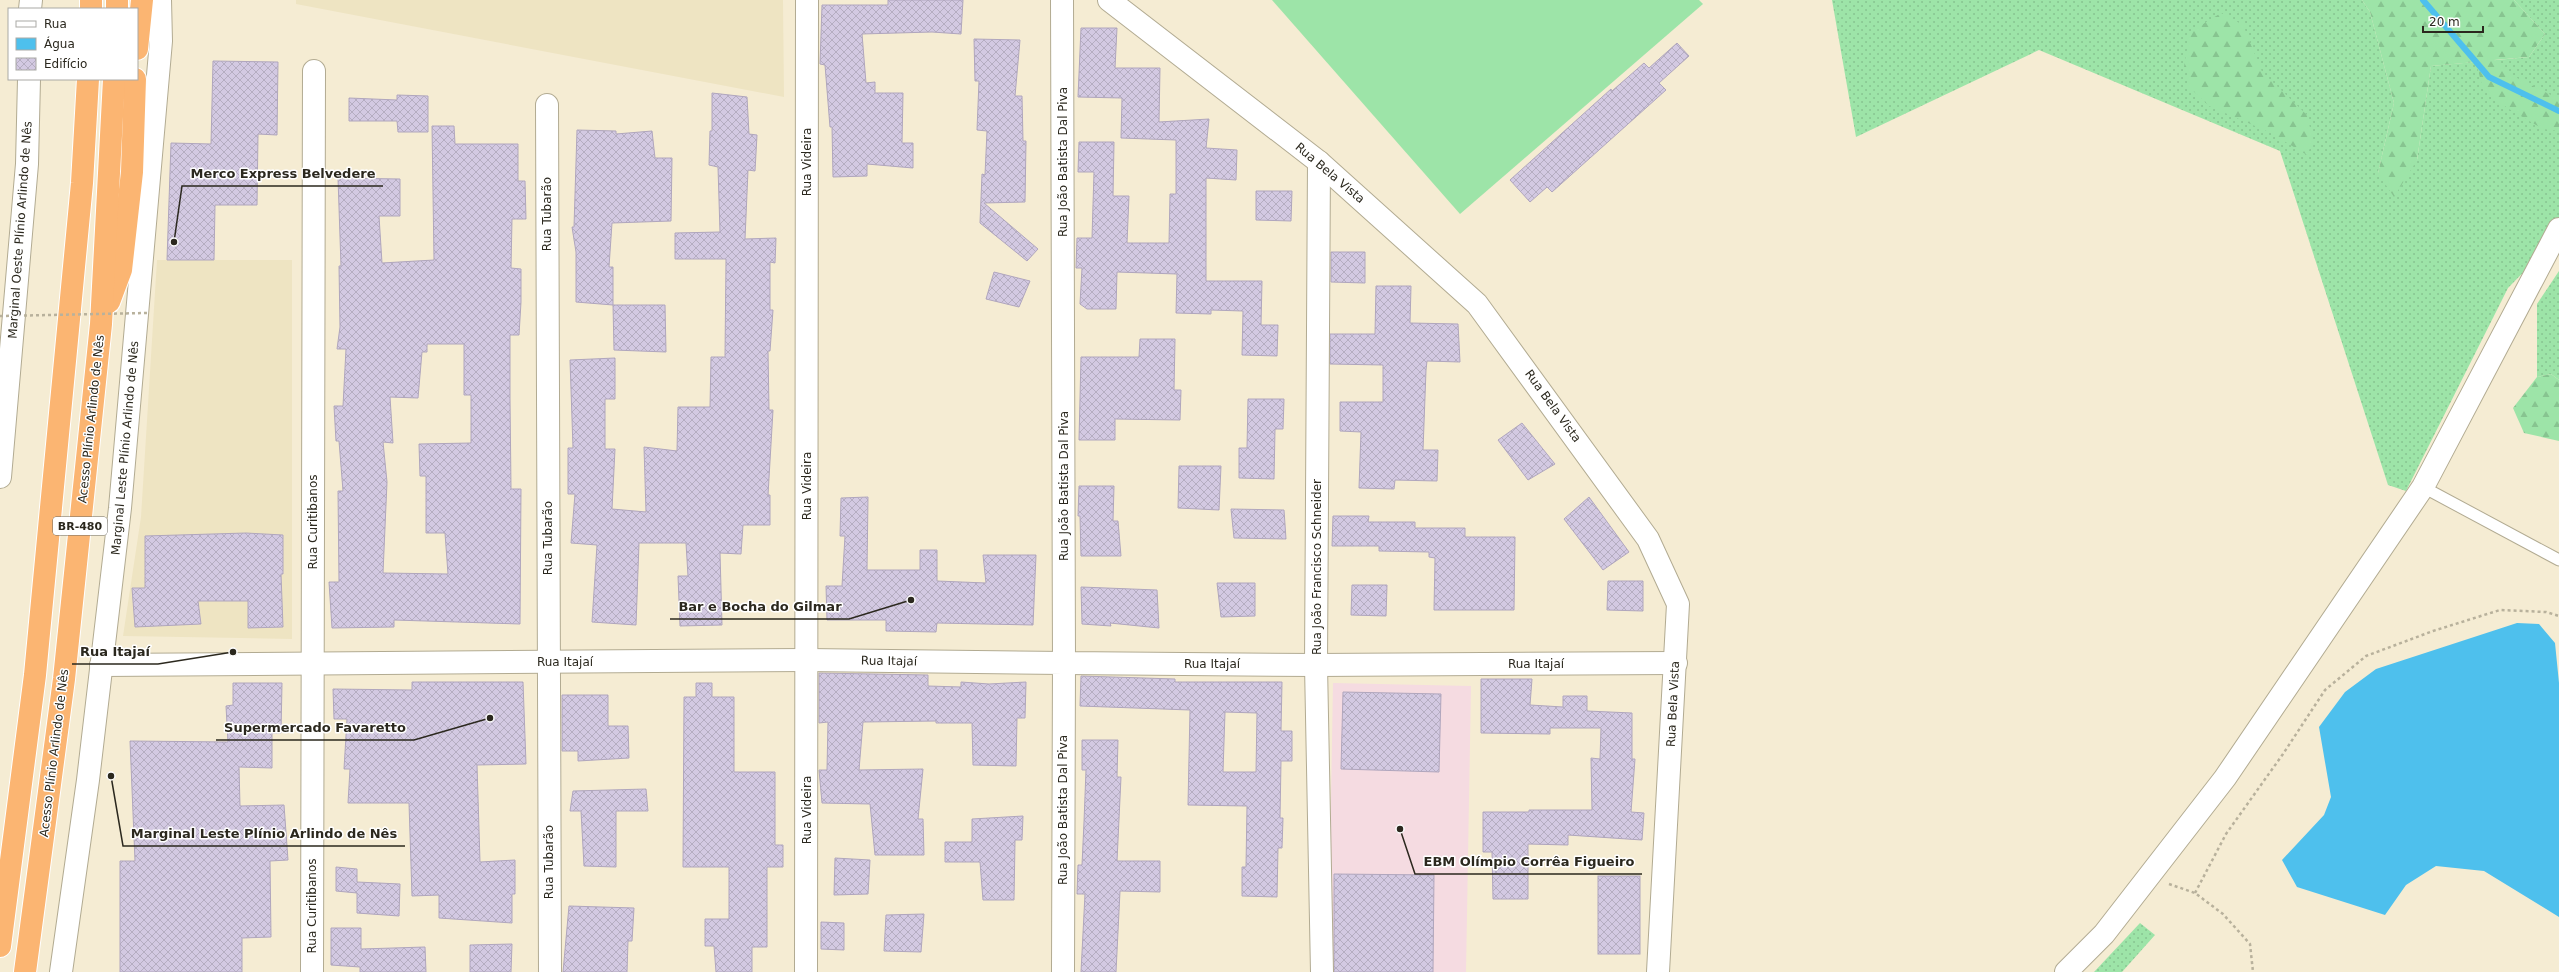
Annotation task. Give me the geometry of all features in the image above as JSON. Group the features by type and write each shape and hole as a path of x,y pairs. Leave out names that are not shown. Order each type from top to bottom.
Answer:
{"highway":[{"path":"138,39 142,0"},
{"name":"BR-480","path":"0,946 35,675 81,191 88,80"},
{"name":"Acesso Plínio Arlindo de Nês","path":"25,972 64,679 101,324 114,80"},
{"path":"101,324 121,270 132,172 135,80"}],"street":[{"name":"Marginal Leste Plínio Arlindo de Nês","path":"61,972 88,780 120,508 161,41 160,0"},
{"name":"Marginal Leste Plínio Arlindo de Nês","path":"161,41 172,0"},
{"name":"Rua Videira","path":"806,972 807,0"},
{"name":"Rua João Batista Dal Piva","path":"1062,0 1064,663 1063,972"},
{"name":"Rua Bela Vista","path":"1109,0 1318,162 1477,304 1583,447 1648,539 1678,604 1676,663 1658,972"},
{"name":"Rua Curitibanos","path":"312,972 314,71"},
{"name":"Marginal Oeste Plínio Arlindo de Nês","path":"0,477 27,164 29,80"},
{"name":"Rua Tubarão","path":"547,105 550,972"},
{"name":"Rua João Francisco Schneider","path":"1318,162 1316,665 1322,972"},
{"path":"2066,972 2104,934 2225,778 2423,487 2559,229"},
{"name":"Rua Itajaí","path":"101,665 807,660 1316,665 1676,663"}],"lane":[{"path":"2423,487 2559,560"}],"path":[{"path":"0,316 147,313"},
{"path":"2195,893 2226,834 2284,754 2324,690 2366,656 2433,631 2500,610 2546,612 2559,616"},
{"path":"2148,877 2195,893 2223,914 2250,944 2253,972"}],"shaded area":[{"path":"296,0 783,0 784,97 296,4"},
{"path":"157,260 292,260 292,639 123,636 141,517"},
{"path":"1333,683 1471,686 1466,972 1328,972"}],"green space":[{"path":"1272,0 1699,0 1703,4 1460,214"},
{"path":"1832,0 2362,0 2370,12 2394,103 2378,173 2417,160 2431,66 2529,57 2545,34 2514,0 2559,0 2559,236 2508,288 2406,491 2388,485 2280,151 2039,50 1856,137"},
{"path":"2362,0 2514,0 2545,34 2529,57 2494,60 2517,78 2559,99 2559,131 2543,129 2509,109 2483,89 2476,62 2431,66 2417,160 2394,197 2378,173 2394,103 2370,12"},
{"path":"2221,13 2243,25 2262,72 2307,115 2313,141 2307,155 2269,132 2209,106 2189,87 2188,75 2184,67 2190,32"},
{"path":"2559,271 2559,380 2551,374 2537,377 2537,304"},
{"path":"2551,374 2559,380 2559,441 2524,433 2513,408 2537,377"},
{"path":"2140,923 2155,935 2122,972 2094,972"}],"water":[{"path":"2517,623 2539,624 2555,643 2559,683 2559,917 2484,871 2436,866 2406,885 2385,915 2297,887 2282,860 2324,815 2331,797 2319,727 2345,692 2376,669"}],"building":[{"path":"888,0 963,0 961,34 932,32 862,34 866,83 875,82 875,93 903,93 902,143 913,143 913,168 867,164 867,176 833,177 832,127 830,127 825,65 820,64 822,5 888,5"},
{"path":"1081,28 1117,28 1115,68 1160,68 1159,122 1209,119 1206,148 1237,150 1236,180 1206,178 1206,281 1262,281 1261,325 1278,325 1277,356 1242,355 1243,311 1211,310 1211,314 1176,313 1177,274 1117,272 1116,309 1087,309 1080,304 1082,268 1076,268 1077,238 1092,238 1094,172 1078,172 1079,142 1114,142 1113,196 1129,196 1127,243 1169,243 1170,194 1176,194 1176,140 1121,138 1122,98 1078,97"},
{"path":"974,39 1020,40 1015,96 1022,96 1023,141 1026,141 1025,202 984,203 1038,249 1027,261 980,223 982,174 985,175 987,131 977,130 979,81 975,81"},
{"path":"1677,43 1689,56 1659,83 1666,90 1552,192 1547,187 1530,202 1510,180 1611,89 1612,91 1644,63 1649,68"},
{"path":"213,61 278,62 277,135 258,134 257,205 215,205 214,260 167,260 171,143 211,144"},
{"path":"712,93 747,97 749,134 757,135 755,171 748,170 745,239 776,238 775,263 770,262 770,310 773,310 770,351 768,351 769,410 773,410 768,495 770,495 770,525 743,525 741,554 720,553 722,625 680,626 678,576 688,576 686,543 639,543 636,625 592,622 597,545 571,543 575,494 568,494 568,448 573,448 570,360 615,358 615,399 605,399 605,449 615,449 612,509 646,512 644,447 677,451 678,407 710,407 711,357 725,357 726,259 675,259 675,233 720,232 718,167 709,165 710,131 712,131"},
{"path":"397,95 428,96 428,132 398,132 397,121 349,121 349,98 397,100"},
{"path":"432,126 454,126 455,144 518,144 518,181 525,181 526,219 512,219 511,268 521,269 521,302 519,335 510,335 510,399 511,489 521,489 520,624 394,620 394,627 332,628 329,582 339,582 338,491 343,491 339,441 336,441 334,406 343,406 346,349 337,349 340,327 339,266 341,266 338,178 400,179 400,216 379,216 382,263 434,260","holes":["427,344 464,344 464,395 471,395 471,443 419,444 420,476 426,476 426,533 445,533 448,574 383,573 387,482 383,442 393,443 390,397 418,398 422,352 427,352"]},
{"path":"577,130 616,131 616,134 652,131 655,158 672,158 671,221 612,223 609,267 613,267 613,305 576,302 576,252 572,227 574,227"},
{"path":"1256,191 1292,191 1291,221 1256,220"},
{"path":"1331,252 1365,252 1365,283 1331,282"},
{"path":"994,272 1030,281 1019,307 986,299"},
{"path":"1376,286 1411,286 1410,323 1458,324 1460,362 1427,361 1423,450 1438,450 1437,481 1395,480 1394,489 1359,488 1361,432 1340,431 1340,402 1383,402 1383,365 1330,364 1330,334 1375,334"},
{"path":"613,305 665,305 666,352 614,350"},
{"path":"1140,339 1175,339 1174,390 1181,390 1180,420 1115,419 1115,440 1079,440 1081,357 1139,357"},
{"path":"1248,399 1284,399 1283,429 1275,429 1274,479 1239,478 1239,448 1247,448"},
{"path":"1522,423 1555,464 1528,480 1498,440"},
{"path":"1179,466 1221,466 1219,510 1178,508"},
{"path":"1079,486 1114,486 1113,521 1118,521 1121,556 1081,556 1080,516 1078,516"},
{"path":"868,497 867,570 920,570 920,550 937,550 937,581 986,583 983,555 1036,555 1033,625 937,623 936,632 886,631 886,620 827,620 826,586 842,586 845,536 840,536 841,498"},
{"path":"1589,497 1629,552 1603,570 1564,519"},
{"path":"1231,509 1284,510 1286,539 1234,538"},
{"path":"1333,516 1369,516 1368,522 1415,522 1415,528 1465,528 1465,537 1515,537 1514,610 1434,610 1435,558 1429,557 1429,552 1379,551 1379,546 1332,546"},
{"path":"246,533 283,535 283,574 281,574 283,627 248,628 248,601 198,601 201,624 135,627 132,588 145,588 145,536"},
{"path":"1608,581 1643,581 1643,611 1607,610"},
{"path":"1217,583 1255,583 1255,616 1221,617"},
{"path":"1352,585 1387,585 1386,616 1351,615"},
{"path":"1081,587 1157,590 1159,628 1110,623 1111,626 1082,624"},
{"path":"819,673 928,675 928,686 961,687 961,682 989,684 1026,682 1025,718 1017,718 1016,766 973,765 972,723 936,723 936,721 863,722 859,770 923,769 918,819 923,819 924,855 875,855 870,804 822,803 819,770 827,770 828,722 819,723"},
{"path":"1081,676 1175,679 1175,682 1282,682 1281,731 1292,731 1292,761 1281,761 1280,818 1283,818 1282,848 1278,848 1277,897 1242,896 1242,867 1246,867 1247,806 1188,805 1190,710 1080,706","holes":["1225,712 1257,713 1256,772 1223,772"]},
{"path":"1481,679 1532,679 1530,705 1563,707 1563,696 1587,696 1587,711 1632,713 1632,759 1635,759 1631,812 1644,813 1642,840 1568,835 1568,845 1528,844 1528,899 1493,899 1492,852 1483,852 1483,812 1592,810 1591,758 1600,759 1601,728 1550,728 1550,734 1481,733"},
{"path":"412,682 523,682 526,764 477,765 480,862 515,860 515,894 512,894 512,923 439,918 439,895 412,896 409,803 348,803 350,769 344,769 347,719 334,719 333,689 412,690"},
{"path":"233,683 282,683 281,733 272,733 272,768 239,767 240,806 284,805 288,860 270,861 271,937 242,938 242,972 120,972 120,861 135,861 130,741 228,742 226,706 233,705"},
{"path":"696,683 712,683 712,697 734,697 734,772 775,772 775,845 783,845 783,867 767,867 767,947 752,947 752,972 716,972 714,946 705,946 705,919 729,919 729,867 683,867 684,697 696,697"},
{"path":"1343,692 1441,694 1439,772 1341,769"},
{"path":"562,695 608,695 608,726 628,726 629,758 578,761 578,751 562,751"},
{"path":"1082,740 1118,740 1117,777 1121,777 1117,861 1160,861 1160,892 1120,891 1116,972 1081,972 1085,894 1077,894 1078,865 1082,865 1086,770 1082,770"},
{"path":"646,789 648,811 616,811 616,867 584,866 581,811 570,811 573,791"},
{"path":"1023,816 1022,840 1015,840 1014,900 983,900 980,862 945,862 945,842 972,842 972,819"},
{"path":"835,858 870,860 868,894 834,895"},
{"path":"336,867 357,869 357,882 400,884 399,916 357,913 357,893 336,891"},
{"path":"1334,874 1434,875 1433,972 1334,972"},
{"path":"1598,876 1640,876 1640,954 1598,954"},
{"path":"569,906 634,908 632,941 628,941 627,972 563,972"},
{"path":"924,914 921,952 884,951 886,915"},
{"path":"821,922 844,923 844,950 821,949"},
{"path":"331,928 361,928 361,949 425,947 426,972 360,972 360,967 331,965"},
{"path":"512,944 511,972 470,972 470,945"}],"waterway":[{"path":"2423,0 2489,77 2559,111"}],"place":[{"name":"Merco Express Belvedere","path":"174,242"},
{"name":"Bar e Bocha do Gilmar","path":"911,600"},
{"name":"Rua Itajaí","path":"233,652"},
{"name":"Supermercado Favaretto","path":"490,718"},
{"name":"Marginal Leste Plínio Arlindo de Nês","path":"111,776"},
{"name":"EBM Olímpio Corrêa Figueiro","path":"1400,829"}]}
